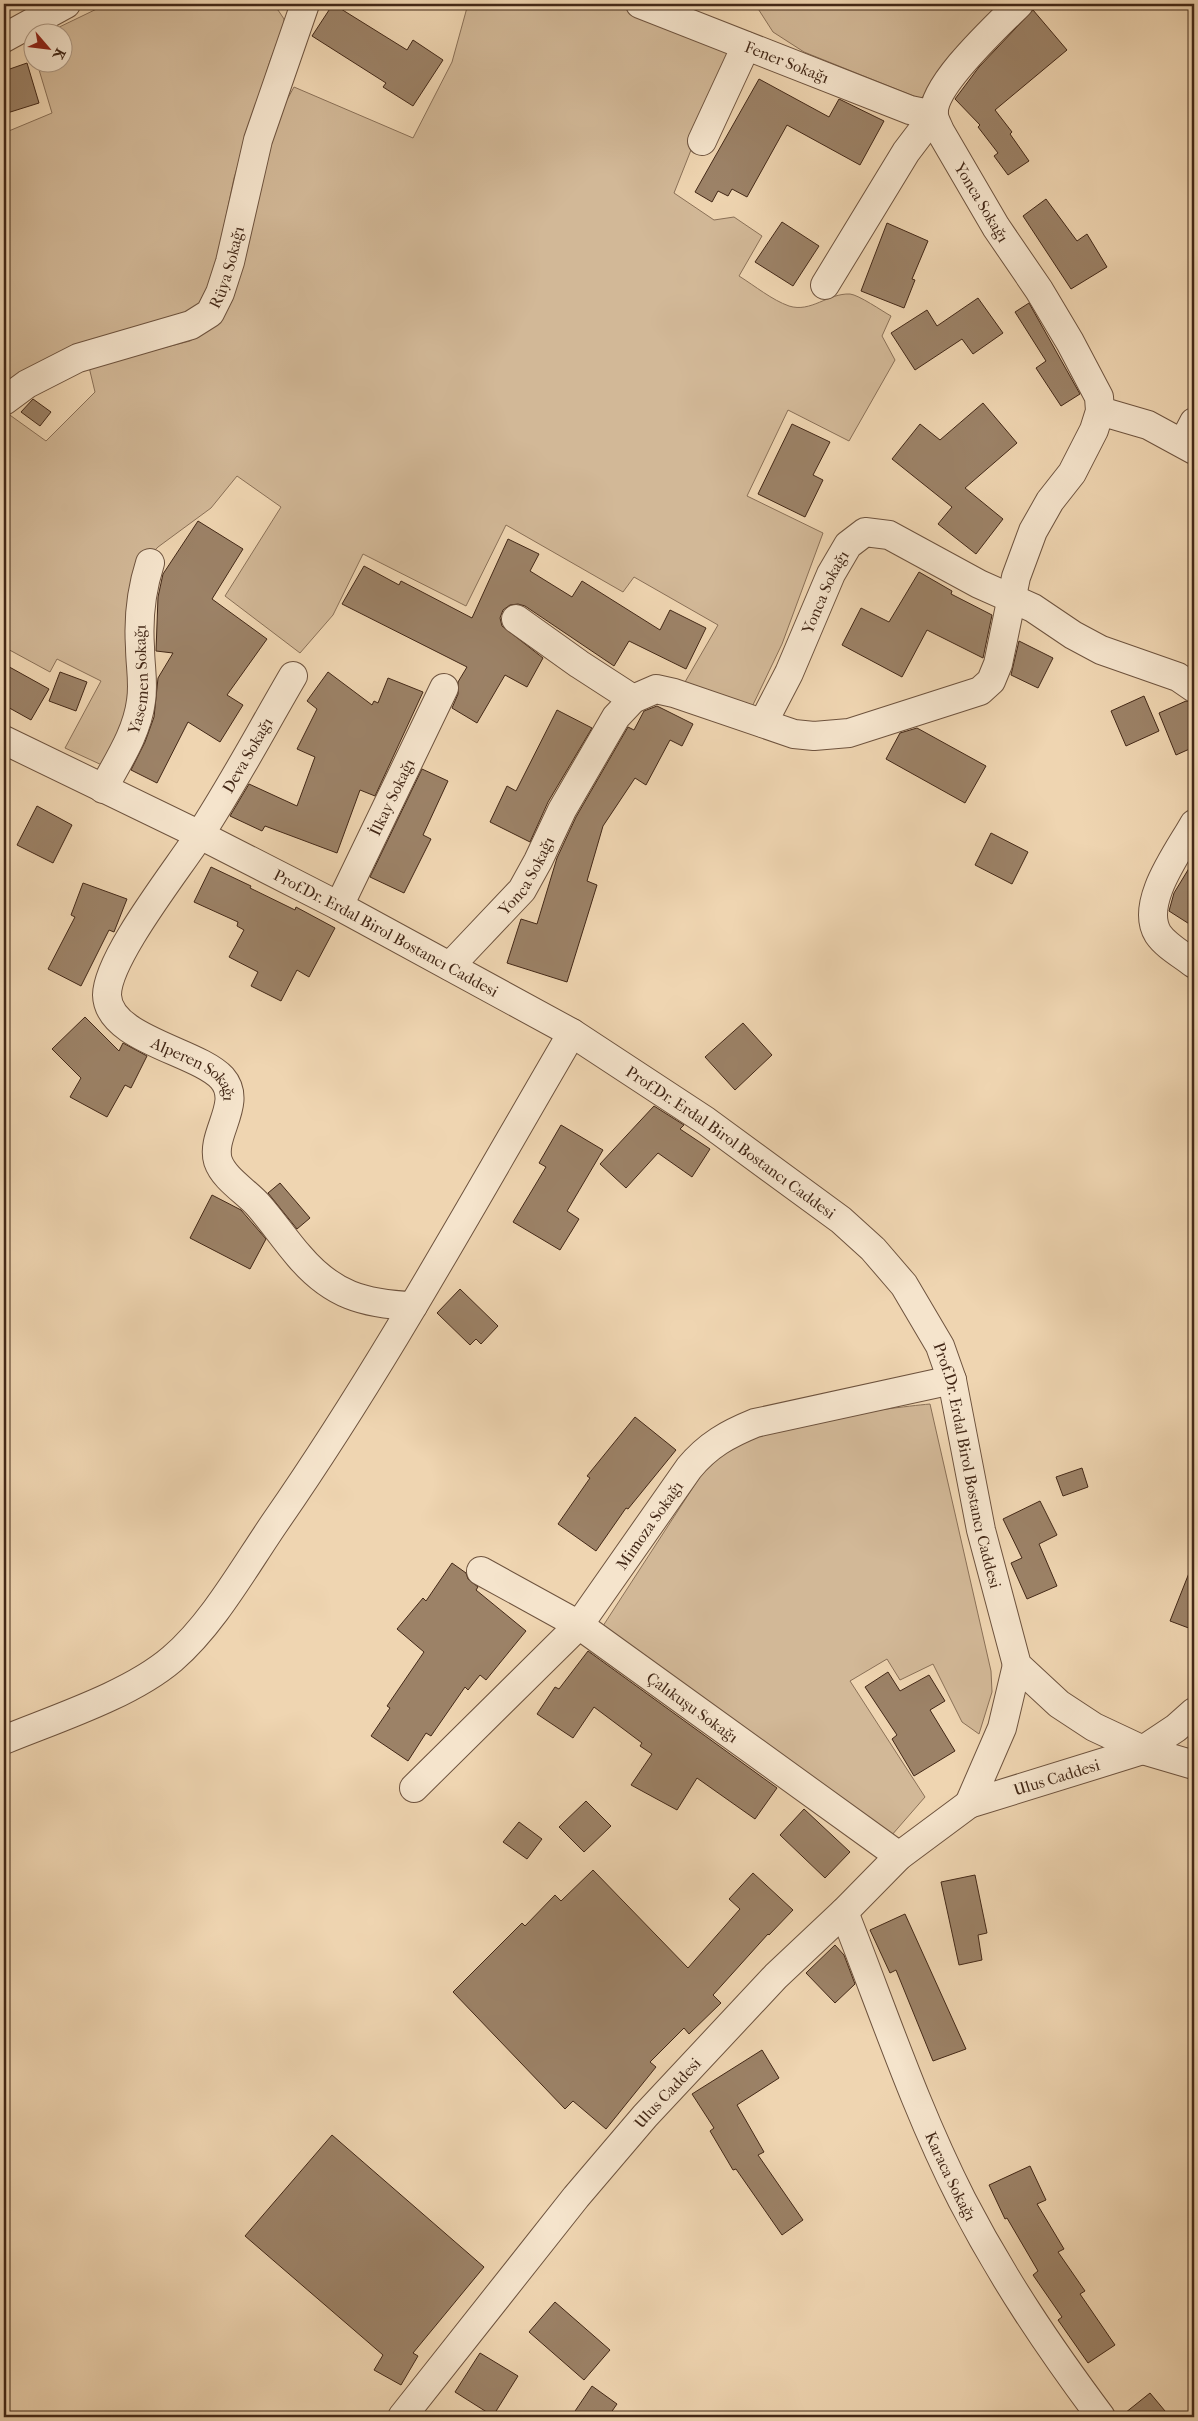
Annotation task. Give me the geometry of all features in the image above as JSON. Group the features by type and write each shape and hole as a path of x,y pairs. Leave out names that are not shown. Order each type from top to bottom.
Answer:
{"street":[{"path":"4,38 66,4"},
{"name":"Rüya Sokağı","path":"4,400 27,384 78,358 191,326 210,312 220,293 230,262 258,140 305,4"},
{"name":"Fener Sokağı","path":"640,4 910,110 934,115"},
{"path":"825,285 906,152 934,115 938,99 947,81 1019,4"},
{"path":"702,141 746,46"},
{"name":"Yonca Sokağı","path":"450,966 522,890 591,757 616,717 633,699 656,689 674,693 794,734 814,736 849,732 980,691 991,681 998,664 1016,577 1033,531 1050,501 1072,473 1094,430 1100,411 1099,396 1039,290 991,219 940,131 934,115"},
{"path":"1100,411 1191,438"},
{"name":"Yonca Sokağı","path":"762,723 789,673 831,574 848,545 865,532 889,535 979,584 1033,608 1073,635 1102,650 1178,677 1194,688"},
{"name":"Yasemen Sokağı","path":"103,789 126,748 139,713 142,680 139,612 143,584 150,563"},
{"path":"516,619 579,664 633,699"},
{"name":"Deva Sokağı","path":"200,835 293,676"},
{"name":"İlkay Sokağı","path":"339,906 444,688"},
{"name":"Prof.Dr. Erdal Birol Bostancı Caddesi","path":"4,740 200,835 339,906 572,1033 706,1121 841,1220 873,1249 904,1285 940,1346 952,1380 981,1530 1017,1665"},
{"path":"1194,824 1159,889 1152,906 1153,923 1159,936 1194,964"},
{"name":"Alperen Sokağı","path":"200,835 134,932 120,956 107,995 110,1007 124,1026 204,1066 224,1080 230,1093 229,1107 218,1148 218,1160 223,1170 265,1213 314,1273 350,1297 381,1305 413,1306"},
{"path":"4,1740 107,1697 140,1680 171,1660 191,1640 216,1608 301,1486 413,1306 572,1033"},
{"name":"Mimoza Sokağı","path":"414,1788 580,1625 689,1468 704,1450 727,1434 755,1423 952,1380"},
{"name":"Çalıkuşu Sokağı","path":"481,1571 580,1625 899,1856"},
{"path":"1017,1665 1059,1704 1094,1726 1143,1750 1194,1765"},
{"name":"Ulus Caddesi","path":"969,1804 1002,1728 1017,1665"},
{"name":"Ulus Caddesi","path":"402,2417 576,2197 646,2116 776,1976 844,1912 899,1856 969,1804 1143,1750 1176,1728 1194,1712"},
{"name":"Karaca Sokağı","path":"844,1912 911,2084 962,2199 1020,2304 1101,2417"}],"shaded area":[{"path":"107,4 268,4 278,10 284,19 284,26 270,61 234,178 212,284 198,307 4,388 4,133 52,113 40,72 72,72 72,22 70,22"},
{"path":"468,4 615,4 729,54 674,193 714,220 734,217 762,236 739,276 776,300 789,306 805,307 834,296 850,294 865,300 891,316 882,336 895,360 849,441 788,410 747,496 823,533 782,644 751,709 685,682 718,625 634,577 623,592 506,525 466,606 363,554 333,615 300,653 225,596 281,507 237,476 211,508 158,547 142,564 128,714 104,766 65,748 101,681 57,659 50,672 4,647 4,503 9,496 4,491 4,417 7,413 46,441 95,392 89,367 190,341 214,326 278,116 294,87 413,138 452,62"},
{"path":"755,4 1006,4 939,76 921,99 804,52 773,32"},
{"path":"930,1404 991,1671 992,1692 979,1734 962,1722 933,1664 900,1680 887,1659 850,1681 925,1797 891,1836 601,1629 705,1469 720,1452 736,1443 789,1426 853,1414"}],"building":[{"path":"333,4 407,50 413,40 443,60 413,106 383,87 386,83 312,36"},
{"path":"1033,10 1067,50 995,110 1012,132 1010,134 1029,161 1008,175 994,156 998,153 978,127 980,125 955,99 979,67"},
{"path":"22,65 22,72 30,72 39,103 4,114 4,71"},
{"path":"759,79 829,117 839,99 884,121 860,165 787,125 747,197 732,189 728,196 718,191 712,202 695,192"},
{"path":"1046,199 1077,241 1087,234 1107,267 1071,289 1023,216"},
{"path":"782,222 819,246 793,286 755,262"},
{"path":"887,223 928,241 912,279 915,280 904,308 861,291"},
{"path":"978,298 1003,333 973,354 962,339 915,370 891,333 927,310 937,326"},
{"path":"1029,303 1080,394 1061,406 1036,368 1046,361 1015,312"},
{"path":"33,399 51,412 40,426 21,412"},
{"path":"983,403 1017,443 965,488 1003,519 976,554 938,524 952,507 892,459 920,424 940,440"},
{"path":"792,424 830,442 813,475 823,480 805,517 758,494"},
{"path":"198,521 243,549 212,599 267,639 227,695 243,705 220,742 188,722 157,783 131,770 145,742 154,717 158,678 173,653 156,651 158,597 163,574"},
{"path":"508,539 539,554 530,571 572,597 582,581 660,630 670,610 706,628 686,669 629,641 614,666 525,606 518,604 510,605 503,610 500,618 502,626 543,658 527,687 505,675 477,723 452,708 458,694 458,682 467,667 342,604 364,566 399,585 401,581 472,618"},
{"path":"919,572 952,591 951,594 992,615 983,658 927,630 902,677 842,645 861,608 889,622"},
{"path":"1019,641 1053,658 1038,688 1011,675"},
{"path":"4,664 49,689 31,720 4,705"},
{"path":"60,672 87,682 76,711 49,701"},
{"path":"328,672 372,705 374,701 378,703 388,678 423,692 375,796 360,790 337,853 265,826 262,831 230,816 249,784 297,806 315,757 297,749 317,709 307,701"},
{"path":"1144,696 1159,731 1126,746 1111,711"},
{"path":"1186,701 1194,703 1194,747 1176,755 1159,713"},
{"path":"657,706 693,724 682,746 670,740 646,785 635,778 603,826 587,881 597,885 567,982 507,963 521,919 537,924 557,858 576,817 628,727 634,730 644,711"},
{"path":"557,710 592,728 548,802 530,842 490,822 507,786 516,791"},
{"path":"917,728 986,766 965,803 886,759 900,733"},
{"path":"422,769 448,781 423,835 431,839 404,893 370,877"},
{"path":"37,806 72,825 53,863 17,845"},
{"path":"991,833 1028,852 1012,884 975,865"},
{"path":"1194,860 1194,927 1169,911 1174,893"},
{"path":"211,867 295,910 296,907 335,928 309,977 297,970 281,1001 251,986 258,972 229,957 244,930 237,926 238,922 194,902"},
{"path":"83,883 127,899 114,932 109,930 81,986 48,969 75,917 71,915"},
{"path":"85,1017 119,1051 123,1043 147,1056 131,1088 125,1085 107,1117 70,1097 81,1078 52,1049"},
{"path":"743,1023 772,1055 735,1090 705,1057"},
{"path":"654,1106 684,1125 680,1129 710,1149 692,1177 658,1153 626,1188 600,1164"},
{"path":"561,1125 603,1150 567,1211 579,1219 560,1250 513,1222 546,1167 539,1163"},
{"path":"280,1183 310,1218 297,1229 268,1193"},
{"path":"212,1195 241,1210 266,1239 250,1269 190,1238"},
{"path":"460,1289 498,1326 481,1344 476,1339 470,1345 437,1313"},
{"path":"635,1417 676,1450 628,1509 626,1508 596,1551 558,1524 590,1478 587,1476"},
{"path":"1082,1468 1088,1487 1063,1496 1056,1477"},
{"path":"1040,1501 1057,1535 1039,1544 1057,1586 1027,1599 1011,1563 1022,1558 1003,1519"},
{"path":"452,1563 466,1573 468,1579 478,1587 476,1590 526,1631 486,1680 480,1675 468,1690 465,1687 431,1736 426,1733 408,1761 371,1736 390,1708 387,1706 424,1652 397,1629 423,1598 426,1601"},
{"path":"1194,1563 1194,1630 1170,1621"},
{"path":"588,1651 777,1788 755,1819 697,1778 677,1810 631,1785 652,1754 640,1746 642,1743 594,1707 573,1738 537,1714 555,1687 559,1689"},
{"path":"888,1672 900,1691 929,1675 945,1701 930,1710 955,1751 914,1776 892,1739 897,1735 865,1687"},
{"path":"586,1801 611,1826 584,1852 559,1827"},
{"path":"804,1809 850,1852 825,1878 780,1835"},
{"path":"519,1822 542,1839 527,1859 503,1842"},
{"path":"593,1870 688,1968 740,1909 729,1899 753,1873 793,1910 768,1934 713,1995 721,2003 689,2034 684,2028 650,2062 656,2067 606,2129 573,2101 565,2109 453,1992 522,1923 525,1926 555,1895 561,1901"},
{"path":"975,1875 987,1933 978,1935 982,1960 959,1965 941,1882"},
{"path":"905,1914 966,2049 933,2061 896,1970 890,1973 870,1930"},
{"path":"835,1945 844,1955 855,1984 835,2003 806,1973"},
{"path":"762,2050 779,2078 737,2105 764,2152 758,2155 803,2220 782,2235 736,2169 733,2170 710,2131 714,2128 692,2094"},
{"path":"332,2135 484,2267 413,2353 418,2356 401,2385 374,2370 383,2355 245,2236"},
{"path":"1030,2166 1046,2200 1037,2204 1064,2249 1058,2252 1085,2291 1080,2294 1115,2345 1088,2363 1058,2320 1062,2317 1033,2275 1038,2271 1007,2218 1005,2219 989,2185"},
{"path":"555,2302 610,2350 584,2380 529,2332"},
{"path":"480,2353 518,2376 493,2416 455,2392"},
{"path":"592,2386 617,2404 608,2417 571,2417"},
{"path":"1150,2393 1170,2417 1120,2417"}]}
